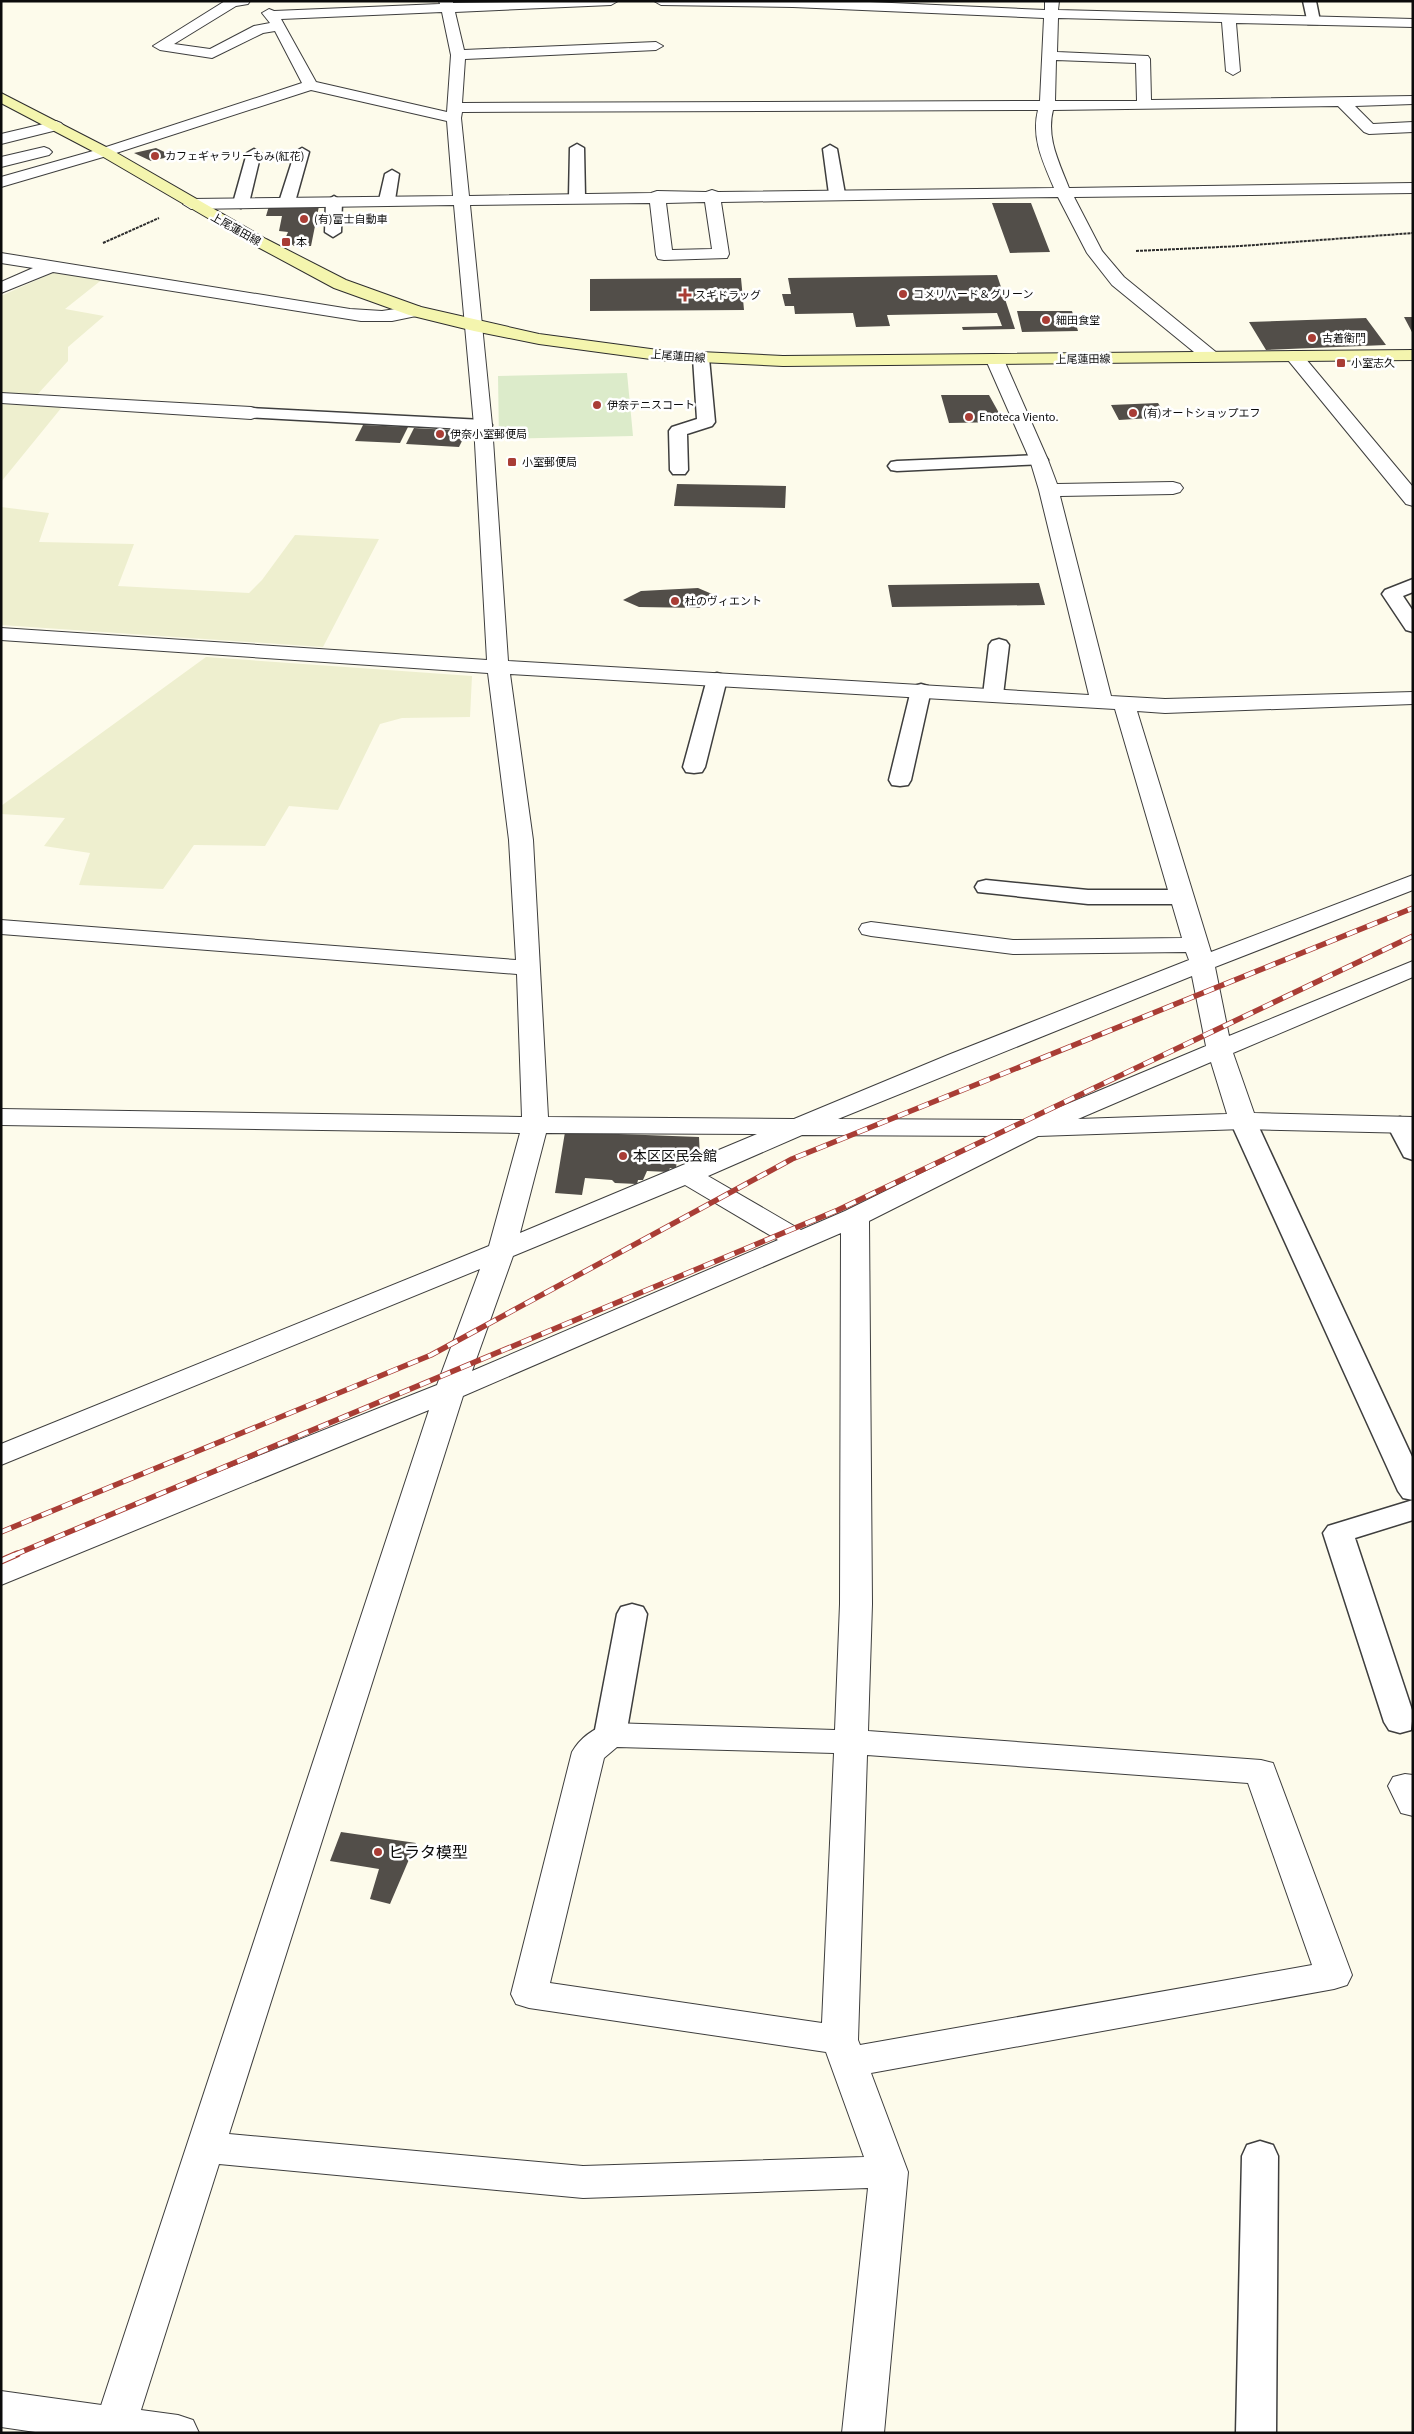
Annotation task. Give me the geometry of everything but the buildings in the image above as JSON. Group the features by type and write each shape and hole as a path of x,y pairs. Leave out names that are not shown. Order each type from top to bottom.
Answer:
{"main road":[{"name":"上尾蓮田線","path":"1,97 105,152 191,204 340,284 415,311 474,326 600,348 701,358 783,361 1413,355"}],"street":[{"path":"243,1 232,2 160,46 212,54 259,28 276,21 446,4 611,1"},
{"path":"257,1 276,21 310,85"},
{"path":"661,1 1051,7 1180,17 1413,23"},
{"path":"1178,1 1180,17"},
{"path":"115,2429 208,2147 450,1392 502,1249 535,1125 529,968 521,840 498,667 483,425 454,113 458,55 446,4"},
{"path":"1051,7 1048,105 1042,124 1046,149 1063,192 1095,253 1118,281 1211,357"},
{"path":"1229,19 1233,71"},
{"path":"458,55 656,46"},
{"path":"1050,56 1143,59 1144,104"},
{"path":"1,182 105,152 310,85 454,113 1413,100"},
{"path":"1342,101 1368,129 1413,127"},
{"path":"1,139 56,126"},
{"path":"1,162 86,142"},
{"path":"191,204 577,197 1413,188"},
{"path":"657,196 664,256 722,254 712,196"},
{"path":"1,258 375,317 396,317 415,311"},
{"path":"1,288 52,266"},
{"path":"1294,356 1413,500"},
{"path":"995,360 1039,460 1112,702 1182,896 1198,954 1219,1049 1243,1120"},
{"path":"1,398 251,413"},
{"path":"1049,490 1173,488"},
{"path":"1,634 498,667 921,690 1165,706 1413,698"},
{"path":"1,1455 687,1175 796,1126 1198,954 1413,882"},
{"path":"1,927 529,968"},
{"path":"871,929 1013,947 1198,954"},
{"path":"1,1574 129,1519 450,1392 855,1217 1033,1128 1413,968"},
{"path":"1,1117 535,1125 1033,1128 1243,1120 1406,1125"},
{"path":"687,1175 799,1241"},
{"path":"855,1217 856,1604 844,2051 889,2172 863,2433"},
{"path":"610,1735 851,1742 1261,1772 1334,1976 844,2051 530,1994 589,1752 610,1735"},
{"path":"1413,1787 1405,1786 1413,1804"},
{"path":"208,2147 583,2182 889,2172"},
{"path":"1,2409 115,2429 178,2433"}],"lane":[{"path":"1310,1 1313,21"},
{"path":"576,148 577,197"},
{"path":"830,149 836,194"},
{"path":"287,202 302,152"},
{"path":"241,203 254,153"},
{"path":"387,200 392,174"},
{"path":"333,232 334,201"},
{"path":"679,470 678,431 706,422 701,358"},
{"path":"251,413 483,425"},
{"path":"897,466 1039,460"},
{"path":"1413,585 1392,594 1413,626"},
{"path":"993,696 999,645"},
{"path":"694,767 718,679"},
{"path":"900,780 921,690"},
{"path":"986,887 1088,897 1182,896"},
{"path":"1243,1120 1413,1491"},
{"path":"1406,1125 1413,1152"},
{"path":"1400,1722 1338,1533 1413,1510"},
{"path":"610,1735 632,1614"},
{"path":"1256,2433 1260,2156"}],"path":[{"path":"52,266 191,204"},
{"path":"1095,253 1241,246 1413,233"}],"green space":[{"path":"59,270 104,278 65,309 104,316 68,347 68,361 36,396 1,394 1,296"},
{"path":"627,373 633,436 499,439 498,376"},
{"path":"1,404 62,407 1,482"},
{"path":"1,507 49,513 39,542 134,544 118,586 249,593 262,580 295,535 379,539 323,647 1,625"},
{"path":"206,657 472,676 470,717 402,718 380,724 338,810 289,806 265,846 194,845 163,889 79,885 90,853 44,846 65,818 1,814 1,806"}],"railway":[{"path":"1,1532 431,1355 792,1159 1413,908"},
{"path":"14,1555 838,1210 1413,936"},
{"path":"1,1561 17,1554"}],"place":[{"name":"カフェギャラリーもみ(紅花)","path":"155,156"},
{"name":"(有)富士自動車","path":"304,219"},
{"name":"本","path":"286,242"},
{"name":"コメリハード＆グリーン","path":"903,294"},
{"name":"スギドラッグ","path":"685,295"},
{"name":"細田食堂","path":"1046,320"},
{"name":"古着衛門","path":"1312,338"},
{"name":"小室志久","path":"1341,363"},
{"name":"伊奈テニスコート","path":"597,405"},
{"name":"(有)オートショップエフ","path":"1133,413"},
{"name":"Enoteca Viento.","path":"969,417"},
{"name":"伊奈小室郵便局","path":"440,434"},
{"name":"小室郵便局","path":"512,462"},
{"name":"杜のヴィエント","path":"675,601"},
{"name":"本区区民会館","path":"623,1156"},
{"name":"ヒラタ模型","path":"378,1852"}]}
